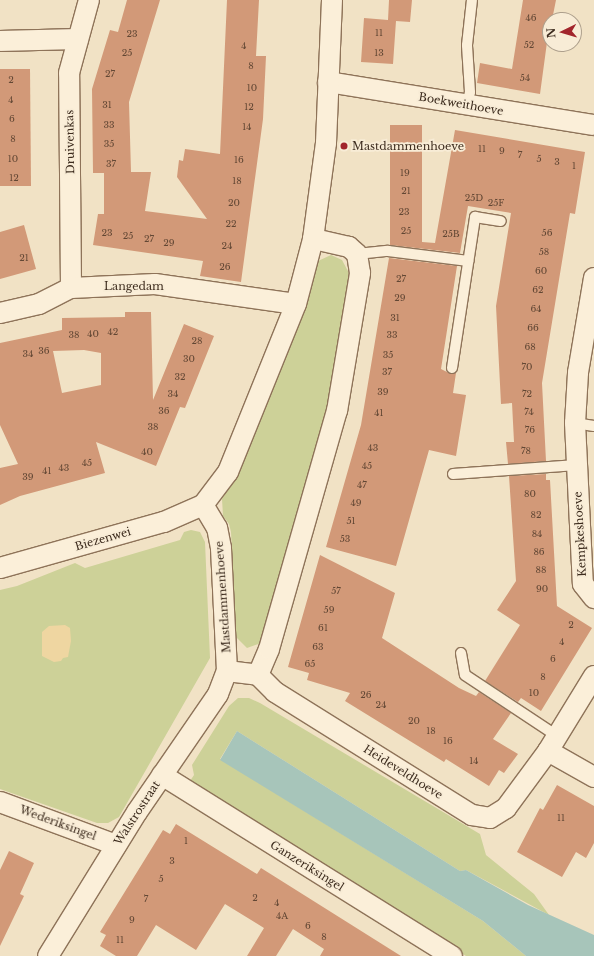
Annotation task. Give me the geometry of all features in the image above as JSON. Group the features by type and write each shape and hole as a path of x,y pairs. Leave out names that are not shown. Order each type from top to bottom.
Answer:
{"street":[{"name":"Druivenkas","path":"71,288 69,73 89,0"},
{"path":"204,505 228,472 296,304 313,239 326,143 332,0"},
{"path":"0,41 78,39"},
{"name":"Boekweithoeve","path":"328,82 594,125"},
{"path":"227,670 258,675 276,626 337,411 360,273 357,254 349,247 313,239"},
{"name":"Kempkeshoeve","path":"594,278 578,372 585,424 577,466 582,584 594,598"},
{"name":"Langedam","path":"0,313 39,304 71,288 155,284 296,304"},
{"name":"Biezenwei","path":"0,568 164,522 204,505"},
{"name":"Mastdammenhoeve","path":"204,505 217,528 221,548 227,670"},
{"name":"Walstrostraat","path":"49,956 116,845 218,694 227,670"},
{"name":"Heideveldhoeve","path":"258,675 275,692 472,815 490,818 506,808 552,744 594,676"},
{"path":"552,744 594,777"},
{"name":"Ganzeriksingel","path":"162,775 452,956"},
{"name":"Wederiksingel","path":"0,802 116,845"}],"lane":[{"path":"467,105 470,92 467,45 472,0"},
{"path":"452,368 475,217 501,221"},
{"path":"357,254 388,251 468,261"},
{"path":"453,474 577,466"},
{"path":"462,653 465,675 552,744"}],"green space":[{"path":"331,255 342,260 349,273 328,408 261,643 247,648 236,637 231,532 229,524 223,516 222,499 236,477 303,311 318,261"},
{"path":"191,530 200,532 205,542 210,658 119,817 108,823 97,823 0,789 0,590 17,586 75,563 85,568 180,540 184,532"},
{"path":"238,698 249,698 260,703 480,834 486,855 534,894 549,915 466,870 460,871 237,731 220,759 483,921 526,956 466,956 195,786 190,781 194,775 192,765 229,706"}],"sand":[{"path":"65,625 70,628 71,641 68,657 63,658 61,661 54,662 42,656 42,632 49,626"}],"water":[{"path":"237,731 460,871 466,870 528,905 594,935 594,956 526,956 483,921 220,760"}],"building":[{"path":"127,0 160,0 129,102 131,172 151,172 145,211 207,219 177,177 179,160 183,161 185,149 220,154 227,0 259,0 256,56 266,56 263,119 241,282 200,276 203,261 93,245 98,214 104,214 104,173 93,173 92,89 110,30 118,32"},
{"path":"389,0 412,0 410,22 396,21 393,64 361,62 364,18 388,20"},
{"path":"523,0 556,0 554,12 542,12 542,52 546,52 540,94 477,83 480,63 512,69"},
{"path":"0,69 30,69 31,186 0,186"},
{"path":"390,125 422,125 422,242 435,243 455,130 585,152 575,214 570,213 542,383 546,461 508,464 506,442 514,442 512,403 501,404 496,306 511,213 468,206 460,253 390,245"},
{"path":"24,225 36,269 0,279 0,232"},
{"path":"389,258 457,266 441,369 451,374 456,373 453,393 466,395 456,456 429,450 396,566 326,547 361,425"},
{"path":"125,312 151,312 153,400 184,324 214,336 185,408 180,407 156,466 96,442 105,473 20,496 0,505 0,468 18,464 0,425 0,343 62,330 62,318 125,317","holes":["84,350 101,353 101,385 62,393 53,351"]},
{"path":"546,474 546,480 550,480 557,606 592,628 541,711 521,698 518,702 485,681 520,625 497,610 516,581 509,476"},
{"path":"320,555 395,593 382,638 459,688 476,696 479,692 511,713 493,739 518,754 504,773 499,770 489,786 446,759 444,762 345,701 350,693 307,680 309,673 288,667"},
{"path":"557,785 594,806 594,843 586,858 576,852 562,877 517,852 540,808 543,810"},
{"path":"176,824 257,874 261,868 401,956 320,956 324,949 293,929 276,956 247,956 264,928 225,904 196,950 156,925 137,956 116,956 100,946 106,935 100,932 163,830 170,834"},
{"path":"9,851 34,863 20,894 24,896 0,946 0,870"}],"place":[{"name":"Mastdammenhoeve","path":"344,146"}]}
